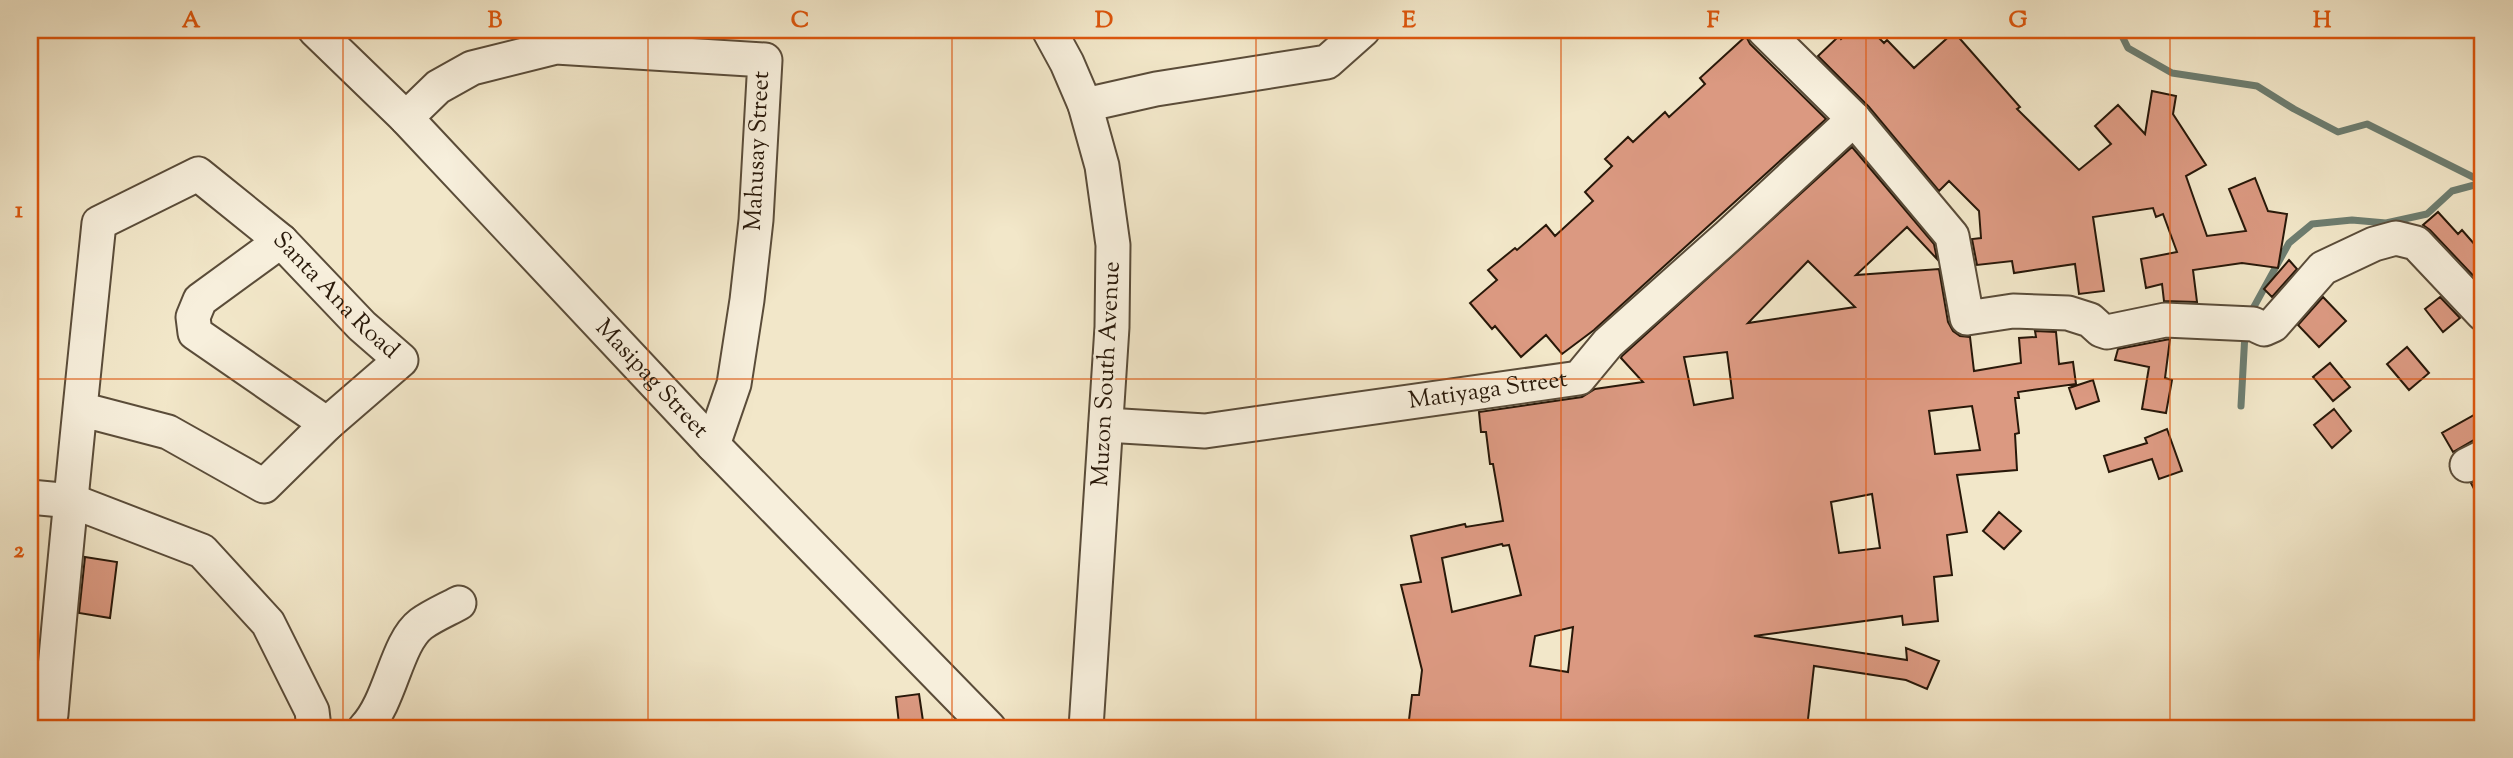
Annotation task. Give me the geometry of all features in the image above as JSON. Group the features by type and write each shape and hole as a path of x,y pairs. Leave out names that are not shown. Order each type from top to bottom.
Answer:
{"street":[{"name":"Masipag Street","path":"315,30 406,118 713,445 989,728"},
{"name":"Muzon South Avenue","path":"1049,30 1085,105 1102,166 1113,245 1112,327 1086,728"},
{"path":"1085,105 1156,89 1327,62 1363,30"},
{"path":"1764,30 1854,118 1952,236 1968,318 2013,311 2068,313 2090,320 2107,332 2165,320 2273,325 2323,268 2374,244 2396,238 2416,243 2483,314"},
{"name":"Mahusay Street","path":"406,118 438,87 472,68 556,47 765,60 756,219 747,300 734,384 713,445"},
{"name":"Matiyaga Street","path":"1105,425 1205,431 1579,378 1608,343 1854,118"},
{"name":"Santa Ana Road","path":"43,718 44,616 72,501 80,409 99,223 198,174 281,241 362,326 401,360 327,424 264,486 168,432 80,409"},
{"path":"281,241 200,300 193,317 195,332 327,424"},
{"path":"30,496 72,501 202,551 268,623 312,711 314,728"},
{"path":"365,728 384,699 405,645 419,625 459,603"}],"building":[{"path":"1851,30 1871,30 1884,43 1887,40 1914,68 1954,32 2020,107 2017,109 2079,170 2111,144 2095,126 2118,105 2145,134 2152,91 2176,96 2173,114 2206,165 2186,176 2207,236 2246,231 2229,189 2255,178 2268,211 2287,214 2278,268 2242,263 2193,270 2197,302 2164,301 2162,284 2146,288 2141,259 2177,252 2163,214 2156,217 2153,208 2093,217 2104,291 2079,294 2075,264 2014,273 2012,261 1977,265 1972,239 1981,238 1979,211 1949,181 1939,191 1869,107 1818,56 1839,36 1841,39"},
{"path":"1746,36 1750,44 1826,119 1594,330 1562,354 1546,335 1521,357 1495,326 1492,329 1470,303 1497,280 1488,270 1546,225 1555,236 1593,201 1585,192 1612,166 1605,159 1628,137 1633,142 1665,112 1669,117 1705,84 1700,78"},
{"path":"1852,147 1934,244 1937,259 1907,227 1856,275 1939,269 1948,322 1960,336 1970,337 1974,371 2021,363 2019,338 2036,337 2035,331 2056,332 2059,364 2073,362 2076,384 2018,392 2019,398 2015,398 2019,433 2015,434 2017,470 1957,475 1967,532 1947,535 1952,575 1934,577 1938,621 1903,625 1902,616 1754,636 1907,660 1906,648 1939,661 1927,689 1906,680 1814,666 1807,728 1408,728 1412,695 1419,695 1422,670 1401,585 1421,582 1411,536 1465,524 1466,527 1503,521 1486,432 1481,432 1479,412 1582,397 1595,389 1643,382 1622,356","holes":["1808,261 1855,307 1748,323","1727,352 1733,398 1694,405 1684,357","1972,406 1980,450 1935,454 1929,411","1872,494 1880,548 1839,553 1831,502","1502,544 1509,545 1521,595 1452,612 1442,558","1573,627 1568,672 1530,666 1535,636"]},
{"path":"2438,212 2458,234 2462,230 2483,254 2483,286 2423,225"},
{"path":"2289,260 2297,269 2272,297 2264,289"},
{"path":"2323,297 2346,321 2319,347 2298,325"},
{"path":"2440,297 2460,318 2443,332 2425,309"},
{"path":"2170,339 2165,378 2172,380 2166,413 2142,409 2149,367 2115,360 2118,349"},
{"path":"2407,347 2429,373 2409,390 2387,364"},
{"path":"2330,363 2350,387 2333,401 2313,377"},
{"path":"2093,380 2099,401 2076,409 2069,388"},
{"path":"2334,409 2351,431 2332,448 2314,425"},
{"path":"2483,410 2483,438 2453,452 2442,433"},
{"path":"2167,429 2182,471 2159,479 2152,459 2109,472 2104,456 2147,443 2145,438"},
{"path":"2483,478 2483,506 2471,483"},
{"path":"1999,512 2021,531 2004,549 1983,531"},
{"path":"85,557 117,562 110,618 79,613"},
{"path":"919,694 923,721 899,724 896,697"}],"waterway":[{"path":"2119,30 2128,48 2172,73 2257,86 2338,132 2367,124 2483,182"},
{"path":"2250,314 2289,243 2312,224 2352,220 2386,223 2427,214 2452,191 2482,183"},
{"path":"2241,406 2245,333"}]}
